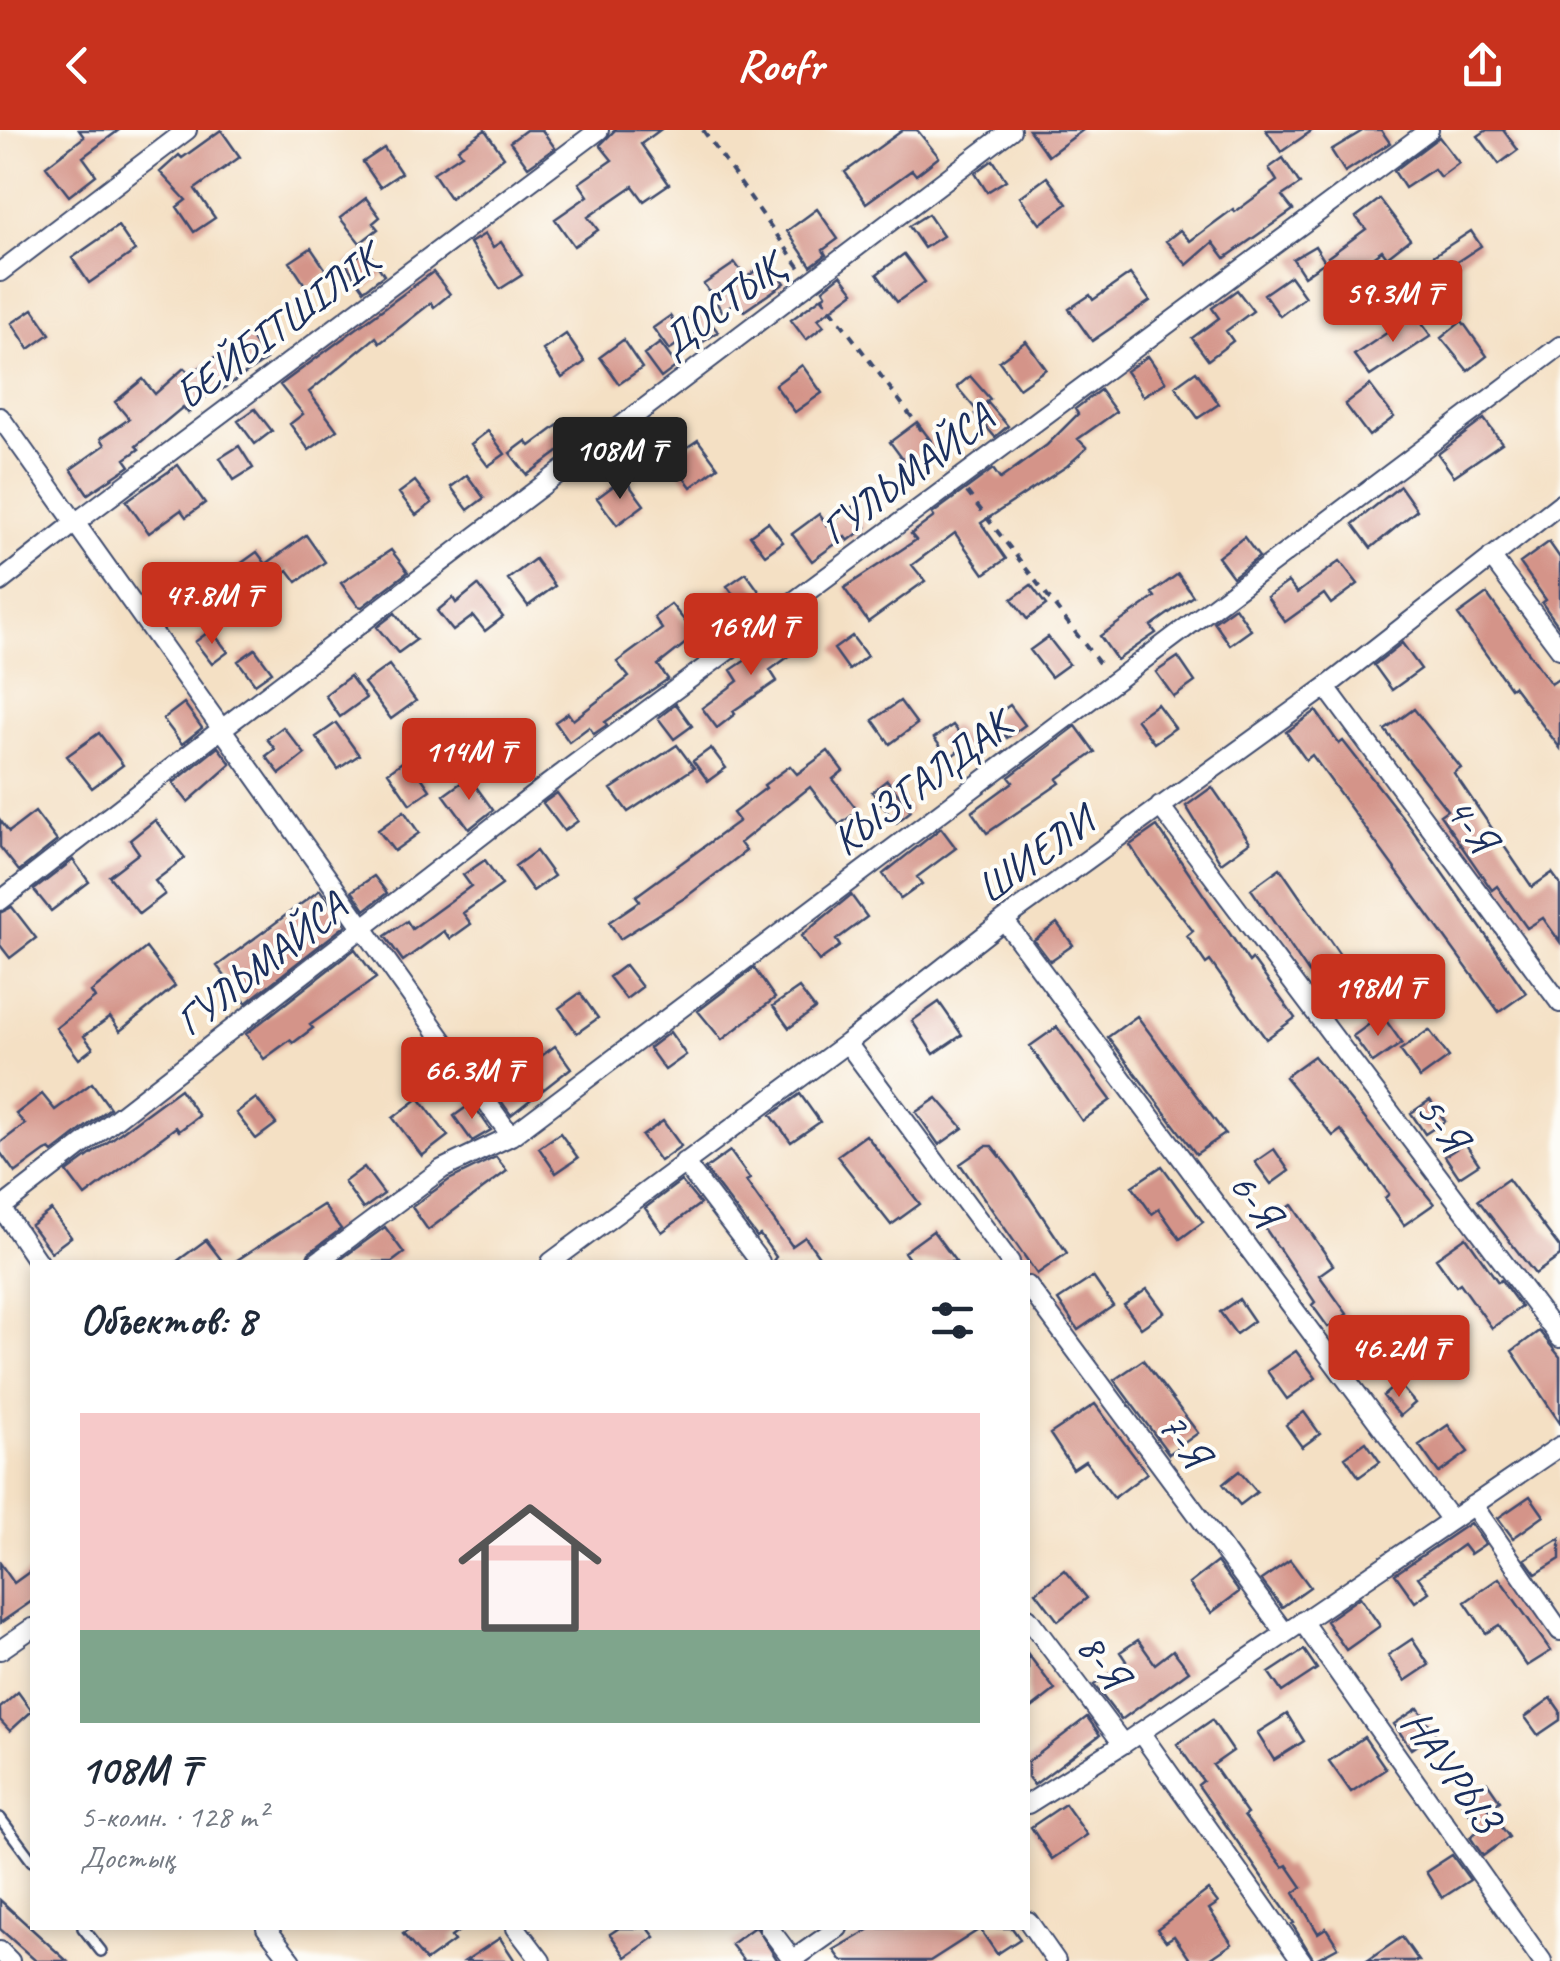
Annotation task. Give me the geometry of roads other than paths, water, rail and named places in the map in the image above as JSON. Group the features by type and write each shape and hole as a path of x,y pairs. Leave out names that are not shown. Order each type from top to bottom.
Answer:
{"street":[{"path":"0,272 186,130"},
{"name":"БЕЙБІТШІЛІК","path":"0,582 598,130"},
{"name":"ДОСТЫҚ","path":"0,901 1011,130"},
{"name":"ГУЛЬМАЙСА","path":"1,1207 548,784 1429,130"},
{"name":"КЫЗГАЛДАК","path":"320,1260 442,1169 511,1136 1560,346"},
{"path":"0,417 511,1136"},
{"name":"ШИЕЛИ","path":"554,1260 847,1043 1004,920 1326,687 1560,504"},
{"path":"1492,557 1560,649"},
{"name":"4-Я","path":"1326,687 1560,1003"},
{"name":"5-Я","path":"1160,806 1560,1338"},
{"name":"6-Я","path":"1004,920 1450,1520"},
{"path":"847,1043 1009,1260"},
{"path":"684,1162 758,1260"},
{"path":"1,1207 37,1260"},
{"name":"7-Я","path":"1030,1289 1285,1634"},
{"path":"1030,1803 1123,1744 1560,1446"},
{"path":"1473,1505 1560,1631"},
{"name":"8-Я","path":"1030,1621 1123,1744"},
{"name":"НАУРЫЗ","path":"1302,1622 1542,1961"},
{"path":"0,1650 30,1629"},
{"path":"1140,1732 1302,1961"},
{"path":"1030,1924 1056,1961"},
{"path":"268,1930 292,1961"},
{"path":"518,1930 541,1961"},
{"path":"770,1930 792,1960 814,1954 836,1930"},
{"path":"0,1950 10,1961"}],"lane":[{"path":"0,1818 30,1858"},
{"path":"86,1930 101,1950"}]}
